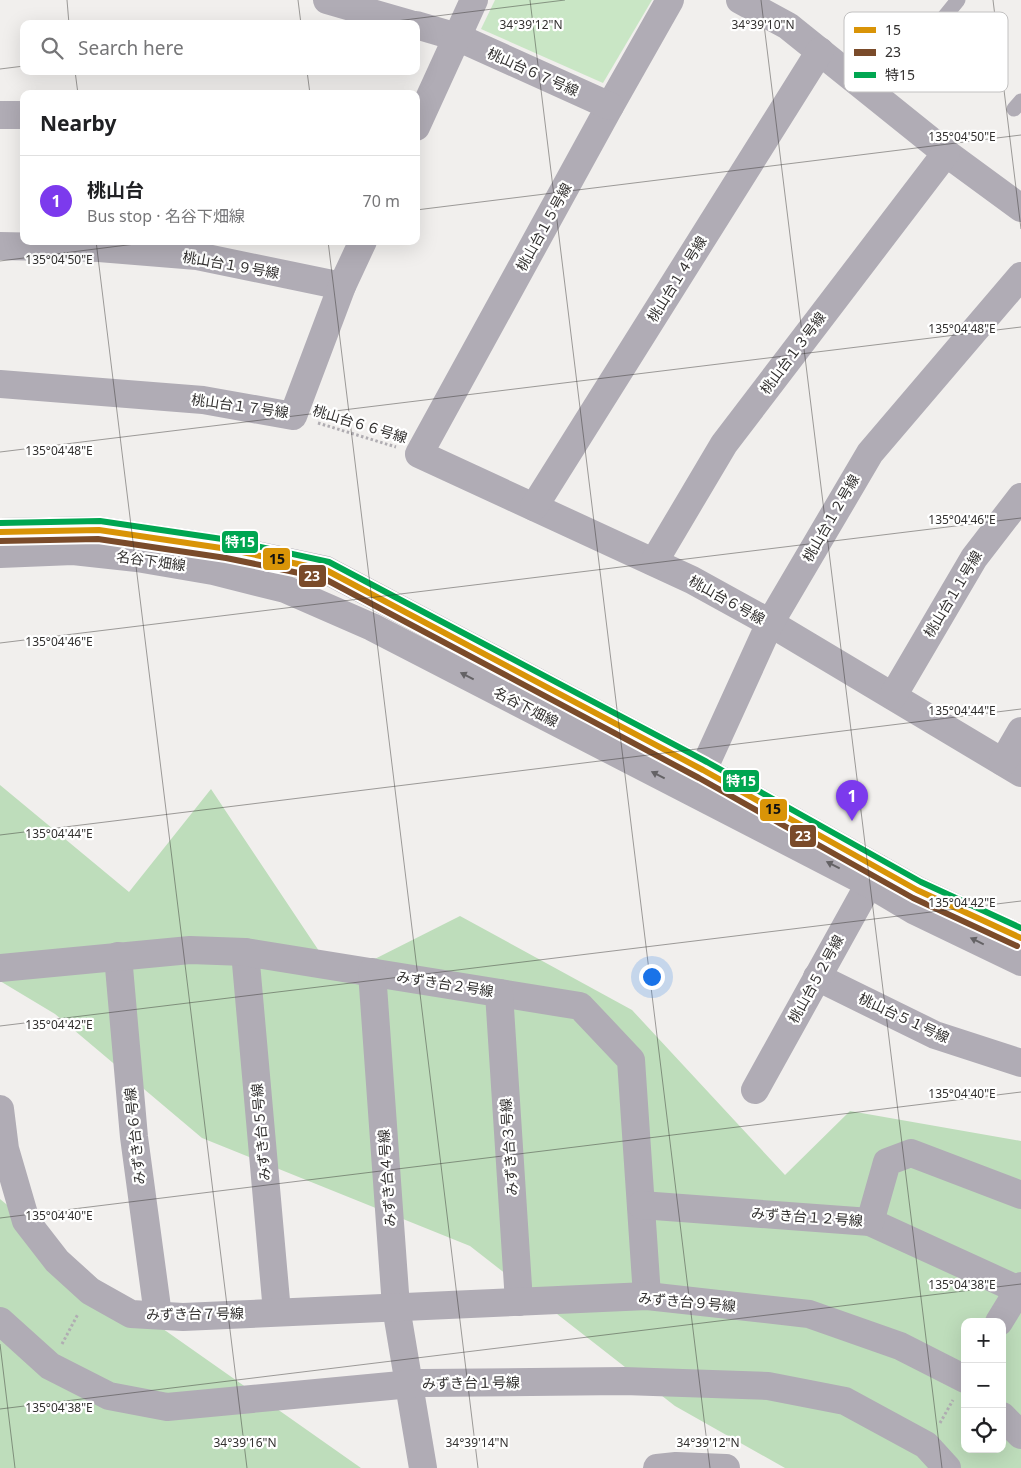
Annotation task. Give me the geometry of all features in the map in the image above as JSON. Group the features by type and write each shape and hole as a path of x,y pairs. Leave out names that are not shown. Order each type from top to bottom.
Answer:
{"street":[{"path":"327,0 396,20"},
{"path":"420,119 474,0"},
{"name":"桃山台１５号線","path":"419,454 670,0"},
{"path":"740,0 788,26 844,70"},
{"name":"桃山台６７号線","path":"420,26 457,37 610,106"},
{"name":"桃山台１４号線","path":"534,507 820,51"},
{"path":"871,92 946,153 1021,208"},
{"path":"0,115 20,115"},
{"name":"桃山台１３号線","path":"654,562 724,444 946,153"},
{"name":"桃山台１７号線","path":"0,384 203,400 293,416 342,286 361,245"},
{"name":"桃山台１９号線","path":"0,246 99,248 197,256 342,286"},
{"name":"桃山台１２号線","path":"698,782 770,623 870,453 1021,276"},
{"name":"桃山台６号線","path":"419,454 692,580 770,623 1012,767"},
{"name":"桃山台１１号線","path":"892,696 974,558 1021,497"},
{"name":"名谷下畑線","path":"0,532 99,530 228,549 326,570 698,782 873,876 917,890 1021,938"},
{"name":"名谷下畑線","path":"0,554 73,551 137,558 213,571 285,589 372,626 698,782"},
{"path":"1012,767 1021,731"},
{"name":"名谷下畑線","path":"873,876 915,911 1021,962"},
{"name":"桃山台５２号線","path":"756,1090 873,876"},
{"name":"みずき台２号線","path":"0,968 190,950 245,952 580,1006 631,1060 647,1296"},
{"name":"みずき台５号線","path":"245,952 277,1312"},
{"name":"みずき台６号線","path":"118,956 134,1137 158,1316"},
{"name":"みずき台４号線","path":"372,972 396,1307 423,1468"},
{"name":"桃山台５１号線","path":"817,977 935,1035 1021,1063"},
{"name":"みずき台３号線","path":"499,992 519,1302"},
{"name":"みずき台７号線","path":"0,1110 5,1149 26,1221 57,1262 90,1292 131,1314 183,1316 396,1307"},
{"path":"870,1222 887,1162 911,1153 1021,1195"},
{"name":"みずき台１２号線","path":"641,1205 870,1222 1020,1289"},
{"path":"1002,1318 1020,1289"},
{"name":"みずき台９号線","path":"396,1307 647,1296 809,1314 900,1346 960,1388"},
{"name":"みずき台１号線","path":"0,1321 50,1366 109,1396 167,1408 410,1384 624,1381 768,1386 845,1401 926,1446 947,1468"},
{"path":"1006,1420 1021,1435"},
{"path":"657,1468 726,1468"}],"lane":[{"path":"948,12 958,0"}],"path":[{"name":"桃山台６６号線","path":"293,416 352,432 419,454"},
{"path":"50,1366 90,1292"},
{"path":"926,1446 960,1388"}],"green space":[{"path":"495,0 652,0 603,83 481,29"},
{"path":"0,785 129,892 211,789 337,978 460,916 632,1010 785,1175 850,1111 1021,1141 1021,1468 785,1468 675,1406 470,1246 202,1138 55,1014 0,981"},
{"path":"0,1199 129,1305 361,1468 0,1468"}],"transit line":[{"name":"特15","path":"0,523 100,521 229,540 329,562 707,762 921,882 1021,928"},
{"name":"15","path":"0,532 99,530 228,549 326,570 703,770 917,890 1021,938"},
{"name":"23","path":"0,541 98,539 226,558 323,578 699,778 913,898 1017,946"}],"place":[{"name":"桃山台","path":"852,821"}]}
